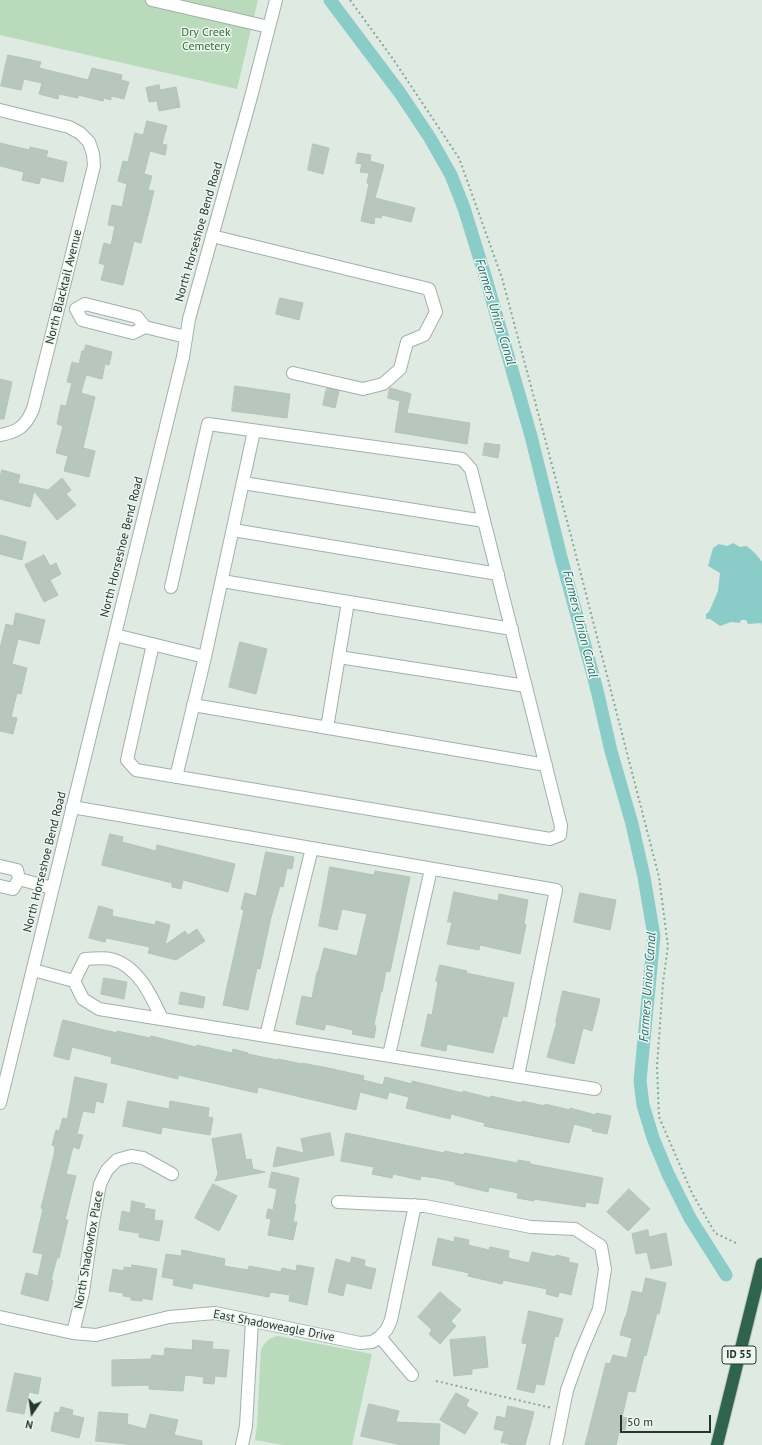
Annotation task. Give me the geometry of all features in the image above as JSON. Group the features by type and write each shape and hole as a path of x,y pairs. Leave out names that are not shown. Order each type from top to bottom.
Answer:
{"highway":[{"name":"ID 55","path":"717,1445 762,1264"}],"street":[{"path":"152,0 269,27"},
{"name":"North Horseshoe Bend Road","path":"0,1103 183,357 189,319 276,0"},
{"name":"North Blacktail Avenue","path":"0,110 69,127 80,133 89,142 93,154 94,166 33,409 28,421 19,429 0,435"},
{"path":"212,236 429,290 436,312 424,335 407,342 400,369 383,384 363,389 293,373"},
{"path":"60,304 76,309 86,304 137,317 145,327 186,337"},
{"path":"76,309 82,320 89,322 133,333 145,327"},
{"path":"153,644 127,760 136,770 550,839 560,835 561,826 471,469 462,459 208,424 171,587"},
{"path":"176,777 205,657 254,431"},
{"path":"243,483 484,521"},
{"path":"233,530 498,574"},
{"path":"222,581 512,629"},
{"path":"327,728 348,602"},
{"path":"115,635 205,657"},
{"path":"339,657 526,686"},
{"path":"193,705 546,765"},
{"path":"72,807 556,890 518,1076"},
{"path":"266,1036 312,848"},
{"path":"0,866 17,870 19,879 13,889 0,886"},
{"path":"389,1055 431,869"},
{"path":"19,879 52,888"},
{"path":"74,981 85,959 110,958 133,970 151,996 162,1019"},
{"path":"33,970 74,981 83,999 99,1008 595,1089"},
{"name":"North Shadowfox Place","path":"73,1333 83,1292 100,1184 107,1170 117,1160 131,1156 143,1158 172,1174"},
{"path":"338,1202 425,1206 530,1227 576,1229 601,1246 604,1269 599,1309 567,1390 556,1445"},
{"path":"412,1375 380,1337 387,1329 391,1320 415,1206"},
{"name":"East Shadoweagle Drive","path":"0,1317 73,1333 96,1335 169,1317 215,1313 360,1343 372,1342 380,1337"},
{"path":"242,1445 246,1426 252,1321"}],"path":[{"path":"350,0 393,59 459,158 502,278 571,536 659,877 668,946 663,983 657,1066 659,1116 692,1193 716,1233 738,1244"},
{"path":"436,1381 555,1408"}],"green space":[{"name":"Dry Creek Cemetery","path":"0,0 258,0 237,89 0,35"},
{"path":"278,1336 372,1354 352,1445 283,1445 255,1440 261,1350 268,1340"}],"water":[{"path":"733,543 740,547 746,546 755,553 762,562 762,625 761,623 748,624 746,620 741,620 740,623 731,622 720,626 710,619 706,619 706,614 709,612 718,591 720,573 708,566 713,548 719,544 727,546"}],"building":[{"path":"8,55 41,62 39,68 88,80 92,68 122,75 121,80 129,82 124,99 111,96 111,100 104,98 103,101 78,95 78,98 59,94 58,99 39,94 42,83 24,79 21,90 1,86"},
{"path":"159,85 160,90 176,87 180,107 159,111 157,101 149,102 146,88"},
{"path":"147,121 167,126 162,144 167,145 165,155 150,151 144,174 152,176 148,190 154,191 141,243 134,241 123,285 101,280 105,265 99,263 104,243 111,245 115,226 108,225 112,205 122,207 127,184 118,181 123,161 128,162 135,133 143,135"},
{"path":"0,143 29,150 30,147 48,151 46,157 67,162 63,182 41,177 39,184 22,180 24,172 0,166"},
{"path":"313,144 329,148 323,174 308,170"},
{"path":"358,153 371,155 370,161 384,165 375,198 415,208 411,222 382,215 381,218 375,217 374,224 361,221 369,184 367,183 369,173 360,172 362,164 356,163"},
{"path":"280,298 303,303 299,320 276,314"},
{"path":"86,345 112,352 109,365 105,364 102,379 86,375 81,393 95,397 83,448 95,451 89,477 64,471 68,456 56,453 63,426 57,424 61,405 66,406 72,383 67,382 72,362 79,364 82,351 84,351"},
{"path":"0,379 12,382 4,419 0,419"},
{"path":"235,386 290,394 287,418 232,411"},
{"path":"327,388 339,391 335,408 323,405"},
{"path":"390,388 411,394 407,413 470,423 467,444 395,432 400,401 388,398"},
{"path":"485,443 500,445 498,458 483,455"},
{"path":"2,470 20,475 18,483 48,490 62,478 71,490 66,494 76,505 57,520 34,491 30,507 0,499 0,478"},
{"path":"0,535 26,542 22,560 0,554"},
{"path":"44,555 50,566 56,563 61,574 50,580 58,595 44,602 25,565"},
{"path":"16,613 45,620 39,644 18,639 12,664 27,668 21,694 17,693 11,717 17,718 13,734 0,731 0,648 6,624 13,626"},
{"path":"240,642 267,649 256,694 229,687"},
{"path":"110,834 123,837 122,842 156,851 157,845 235,864 228,892 183,880 181,889 172,887 172,883 102,865"},
{"path":"266,852 294,857 292,869 287,868 283,887 280,886 271,917 260,969 257,968 248,1010 223,1005 244,910 241,909 245,893 256,896"},
{"path":"330,867 374,875 375,871 410,877 390,972 386,971 382,992 381,991 374,1025 376,1026 374,1038 352,1034 353,1030 326,1024 324,1030 296,1024 302,996 312,998 317,972 324,948 357,956 367,914 342,909 337,930 319,926"},
{"path":"454,892 498,901 499,894 528,900 524,924 526,925 520,954 480,945 479,950 447,944 452,922 448,922"},
{"path":"580,893 616,900 610,930 574,922"},
{"path":"99,906 113,910 112,916 155,925 156,921 170,925 165,945 185,931 188,935 197,929 205,941 176,960 148,953 150,947 106,938 105,942 89,938"},
{"path":"440,965 467,971 466,973 514,983 507,1017 503,1016 493,1053 447,1044 446,1051 421,1046 428,1014 432,1015 438,982 436,981"},
{"path":"104,978 127,982 124,999 101,994"},
{"path":"563,991 600,999 592,1031 583,1028 574,1064 547,1057 557,1022"},
{"path":"181,992 205,997 203,1008 179,1004"},
{"path":"63,1020 117,1033 117,1031 150,1038 151,1036 196,1047 197,1045 232,1053 233,1049 248,1054 277,1060 328,1068 364,1076 363,1080 383,1085 385,1077 412,1084 412,1081 463,1093 463,1091 490,1098 491,1096 522,1103 522,1101 545,1106 545,1104 570,1110 570,1108 596,1115 596,1113 611,1116 607,1134 592,1131 593,1129 574,1124 569,1143 484,1126 485,1123 451,1114 450,1119 406,1108 409,1097 389,1092 387,1099 360,1092 356,1110 258,1087 257,1093 178,1075 178,1079 111,1063 112,1057 72,1047 69,1060 54,1056"},
{"path":"75,1077 107,1084 103,1103 96,1101 94,1113 83,1111 77,1134 83,1135 79,1149 73,1147 66,1174 76,1176 65,1220 68,1220 59,1258 57,1258 51,1280 53,1280 48,1301 21,1294 26,1273 38,1276 43,1254 33,1252 43,1209 41,1208 54,1155 55,1146 52,1145 56,1130 59,1131 63,1118 67,1119"},
{"path":"128,1101 169,1109 170,1101 209,1108 208,1117 213,1118 210,1135 162,1127 161,1134 123,1126"},
{"path":"330,1133 334,1155 273,1167 277,1147 304,1153 301,1139"},
{"path":"346,1133 444,1153 445,1151 464,1155 464,1153 518,1163 518,1160 530,1162 530,1164 603,1178 598,1204 586,1202 585,1207 534,1199 534,1201 517,1198 518,1193 489,1187 488,1192 436,1178 421,1176 420,1180 393,1174 392,1178 372,1174 374,1167 341,1161"},
{"path":"241,1134 246,1160 251,1159 253,1169 265,1172 215,1181 218,1174 212,1139"},
{"path":"272,1172 299,1178 294,1204 296,1205 293,1222 297,1222 293,1240 268,1235 271,1219 266,1218 268,1209 273,1210 277,1189 269,1187"},
{"path":"213,1184 237,1196 219,1231 195,1218"},
{"path":"629,1189 650,1209 628,1231 607,1212"},
{"path":"132,1201 145,1204 144,1208 155,1210 154,1220 163,1221 159,1241 139,1237 139,1233 119,1230 122,1211 130,1213"},
{"path":"648,1230 649,1237 666,1233 672,1265 651,1269 647,1252 636,1254 632,1234"},
{"path":"455,1237 469,1240 468,1245 489,1250 490,1247 509,1251 508,1258 529,1263 532,1252 555,1257 556,1255 569,1258 569,1262 578,1264 571,1295 559,1292 558,1297 546,1294 547,1289 503,1280 502,1284 468,1276 469,1273 432,1265 438,1238 454,1242"},
{"path":"182,1250 225,1259 224,1266 248,1270 249,1266 281,1272 282,1268 296,1271 297,1265 314,1268 307,1305 289,1301 290,1295 270,1292 269,1297 193,1283 192,1289 173,1285 174,1279 162,1277 166,1254 181,1256"},
{"path":"352,1257 365,1260 364,1266 376,1269 371,1289 346,1283 343,1296 328,1292 336,1259 350,1263"},
{"path":"132,1265 157,1269 152,1300 142,1298 142,1301 131,1300 131,1297 123,1296 123,1293 109,1291 113,1269 124,1271 124,1267 132,1268"},
{"path":"646,1278 666,1283 659,1314 657,1313 646,1356 644,1355 635,1392 628,1391 622,1417 628,1418 625,1430 620,1429 616,1445 585,1445 606,1363 610,1364 613,1355 627,1358 632,1338 620,1335 632,1291 642,1293"},
{"path":"440,1292 461,1310 451,1321 456,1326 440,1344 429,1334 432,1330 418,1317"},
{"path":"529,1311 563,1319 558,1337 555,1336 544,1385 536,1384 534,1393 517,1389 527,1344 522,1343"},
{"path":"485,1337 488,1367 472,1369 472,1374 454,1376 450,1340"},
{"path":"193,1340 213,1342 212,1349 229,1350 226,1377 215,1376 214,1384 203,1383 204,1377 185,1375 183,1391 149,1389 149,1385 112,1386 112,1360 151,1359 152,1355 164,1356 165,1348 192,1350"},
{"path":"15,1373 41,1378 38,1394 29,1392 24,1414 7,1411"},
{"path":"456,1393 469,1400 466,1406 478,1413 465,1434 440,1420"},
{"path":"369,1404 399,1411 396,1422 440,1424 439,1445 401,1445 361,1436"},
{"path":"508,1406 534,1412 525,1445 512,1445 501,1442 504,1431 494,1429 497,1416 505,1418"},
{"path":"61,1407 73,1410 72,1415 84,1418 79,1438 51,1431 55,1412 59,1413"},
{"path":"99,1412 128,1414 127,1424 146,1429 150,1414 178,1420 174,1435 202,1441 202,1445 135,1445 96,1441"}],"waterway":[{"name":"Farmers Union Canal","path":"330,0 400,93 430,138 451,175 464,208 531,436 561,557 597,690 611,751 632,824 644,877 654,936 640,1081 643,1105 653,1138 668,1174 690,1218 726,1275"}]}
